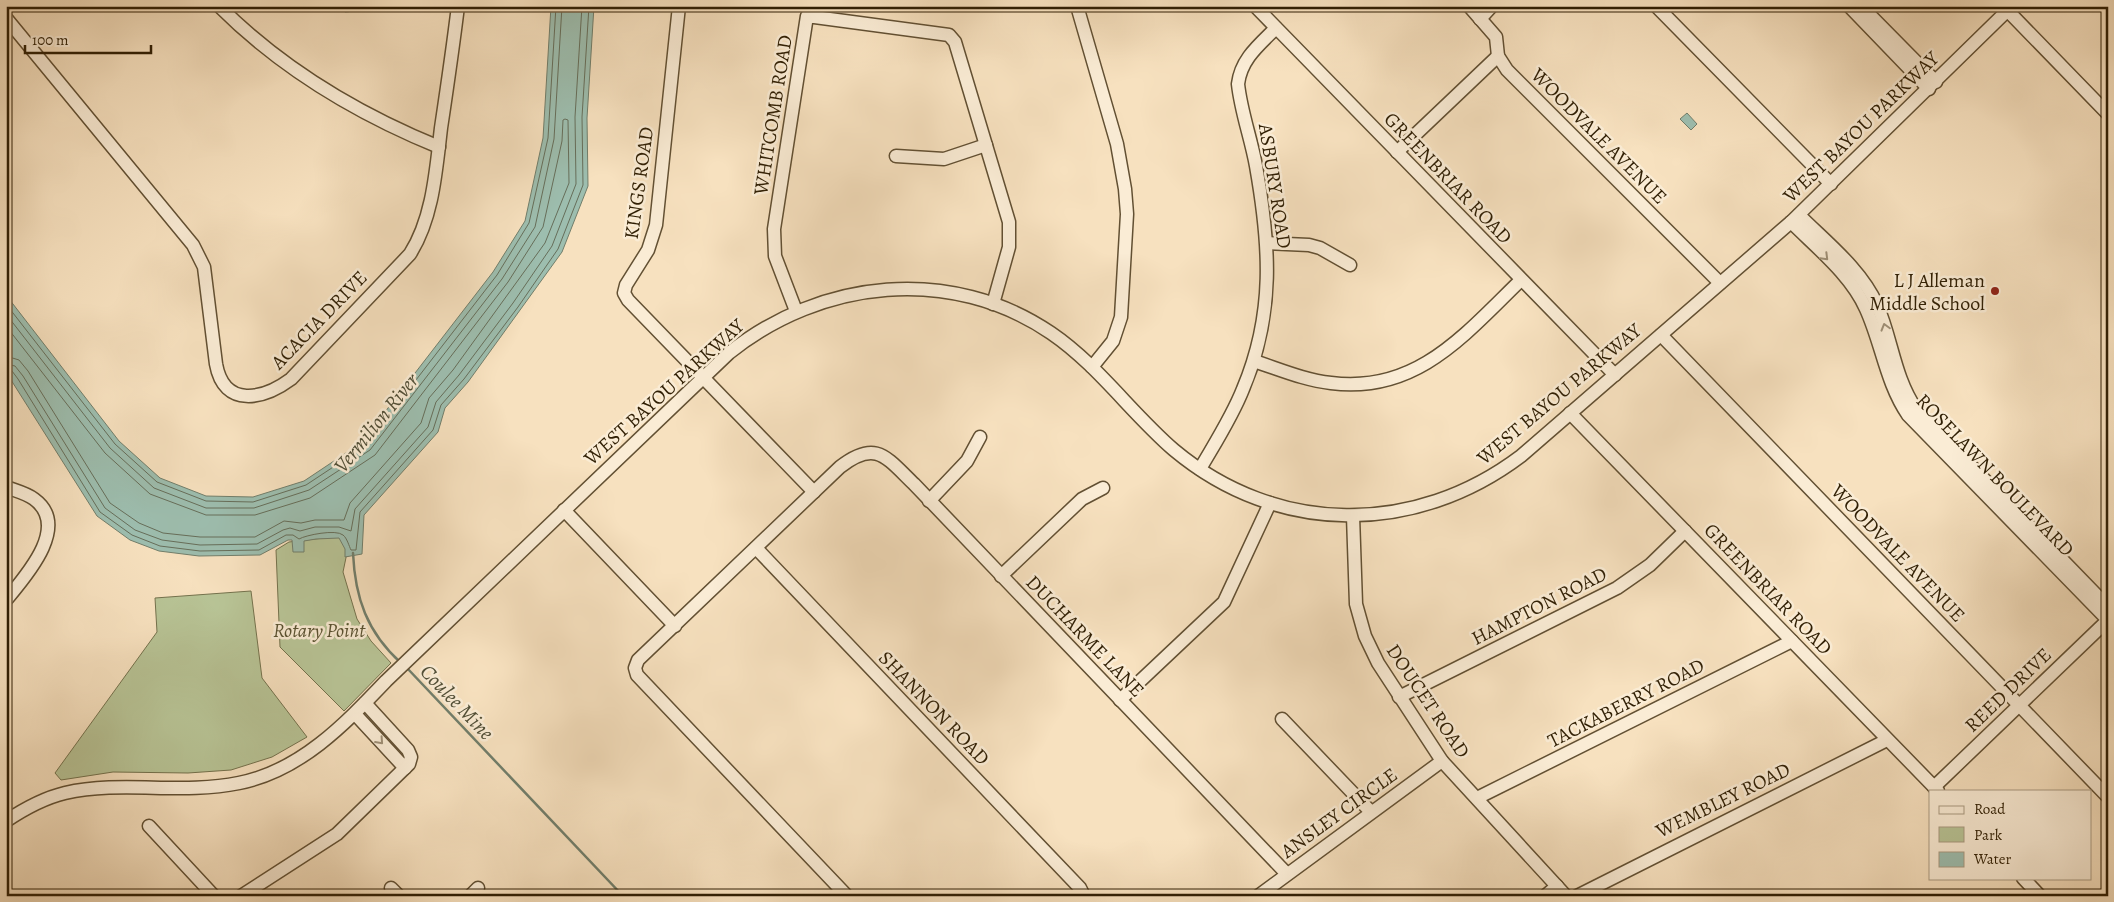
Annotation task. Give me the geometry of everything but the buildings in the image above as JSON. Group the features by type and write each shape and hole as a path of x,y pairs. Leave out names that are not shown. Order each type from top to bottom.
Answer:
{"street":[{"path":"219,6 251,36 302,75 380,121 439,147"},
{"name":"ACACIA DRIVE","path":"6,18 199,255 205,274 217,370 225,385 238,394 247,397 265,394 291,379 410,254 423,229 439,147 458,6"},
{"name":"KINGS ROAD","path":"679,6 656,225 648,250 626,285 624,293 628,300 814,492"},
{"path":"1077,6 1081,28 1117,144 1125,189 1127,214 1121,317 1112,341 1092,367"},
{"name":"GREENBRIAR ROAD","path":"1255,6 1615,375"},
{"name":"WOODVALE AVENUE","path":"1469,6 1498,39 1498,56 1507,70 1720,284"},
{"path":"1480,19 1492,6"},
{"path":"1656,6 1831,184"},
{"path":"1849,6 1932,85"},
{"path":"1861,6 1932,85"},
{"path":"2010,8 2108,114"},
{"name":"WEST BAYOU PARKWAY","path":"6,820 58,795 88,789 113,787 194,789 252,780 269,774 316,748 355,714 419,649 703,377 748,338 796,310 851,294 891,289 948,293 993,304 1020,315 1051,333 1092,367 1172,447 1200,469 1231,487 1270,503 1307,512 1353,516 1420,507 1462,492 1504,468 1615,375 1795,219 2010,8"},
{"name":"WHITCOMB ROAD","path":"796,310 775,256 774,230 806,16 949,35 955,42 1006,210 1010,234 1006,259 993,304"},
{"name":"ASBURY ROAD","path":"1200,469 1234,410 1254,361 1262,330 1267,296 1268,243 1255,164 1238,84 1239,72 1245,60 1276,28"},
{"path":"1397,152 1498,56"},
{"path":"896,156 944,158 986,146"},
{"name":"ROSELAWN BOULEVARD","path":"1795,219 1877,304 1887,352 1920,421 2083,588 2108,620"},
{"path":"1268,243 1320,248 1350,265"},
{"path":"1254,361 1330,383 1364,384 1390,379 1422,367 1450,348 1521,280"},
{"name":"WOODVALE AVENUE","path":"1661,335 2108,797"},
{"name":"GREENBRIAR ROAD","path":"1570,413 1936,789"},
{"path":"929,501 944,488 967,461 980,437"},
{"name":"DUCHARME LANE","path":"814,492 846,462 863,453 879,453 890,461 1287,874"},
{"path":"6,487 26,494 40,504 47,514 50,530 42,549 6,600"},
{"path":"1001,576 1082,499 1103,488"},
{"path":"814,492 638,660 635,668 637,675 847,896"},
{"path":"1120,700 1224,602 1270,503"},
{"path":"564,510 675,626"},
{"name":"DOUCET ROAD","path":"1353,516 1355,592 1360,622 1378,663 1442,761 1566,896"},
{"name":"HAMPTON ROAD","path":"1399,697 1617,588 1650,565 1685,531"},
{"name":"SHANNON ROAD","path":"756,548 1080,888 1084,896"},
{"name":"ROSELAWN BOULEVARD","path":"2083,588 2108,607"},
{"name":"REED DRIVE","path":"1936,789 2018,705 2108,620"},
{"name":"TACKABERRY ROAD","path":"1477,798 1792,641"},
{"path":"241,896 337,834 408,763 408,750 365,703"},
{"path":"355,714 408,763"},
{"path":"1282,719 1371,812"},
{"name":"WEMBLEY ROAD","path":"1577,896 1887,740"},
{"name":"ANSLEY CIRCLE","path":"1258,896 1442,761"},
{"path":"149,826 214,896"},
{"path":"2025,880 2040,896"},
{"path":"1545,896 1557,886"}],"green space":[{"name":"Rotary Point","path":"341,536 348,548 343,572 357,619 371,641 391,663 344,711 280,647 276,550 289,542"},
{"path":"251,591 262,678 307,737 272,757 231,770 188,773 113,772 61,780 55,773 157,632 155,598"}],"water":[{"path":"338,6 365,6 355,11 345,12"},
{"path":"551,6 594,6 587,118 588,186 562,252 468,382 445,408 438,432 364,515 362,554 345,557 345,549 339,538 304,541 304,552 293,552 292,540 288,540 260,555 199,556 159,551 130,540 97,516 6,372 6,295 119,441 160,478 206,496 253,497 304,481 361,443 493,272 525,221 543,138"},
{"path":"1687,113 1697,124 1691,130 1680,119"}],"waterway":[{"name":"Coulee Mine","path":"353,553 357,585 365,613 379,639 401,663"},
{"name":"Coulee Mine","path":"407,668 623,896"}],"place":[{"name":"L J Alleman Middle School","path":"1995,291"}],"water label":[{"name":"Vermilion River","path":"376,423"}]}
